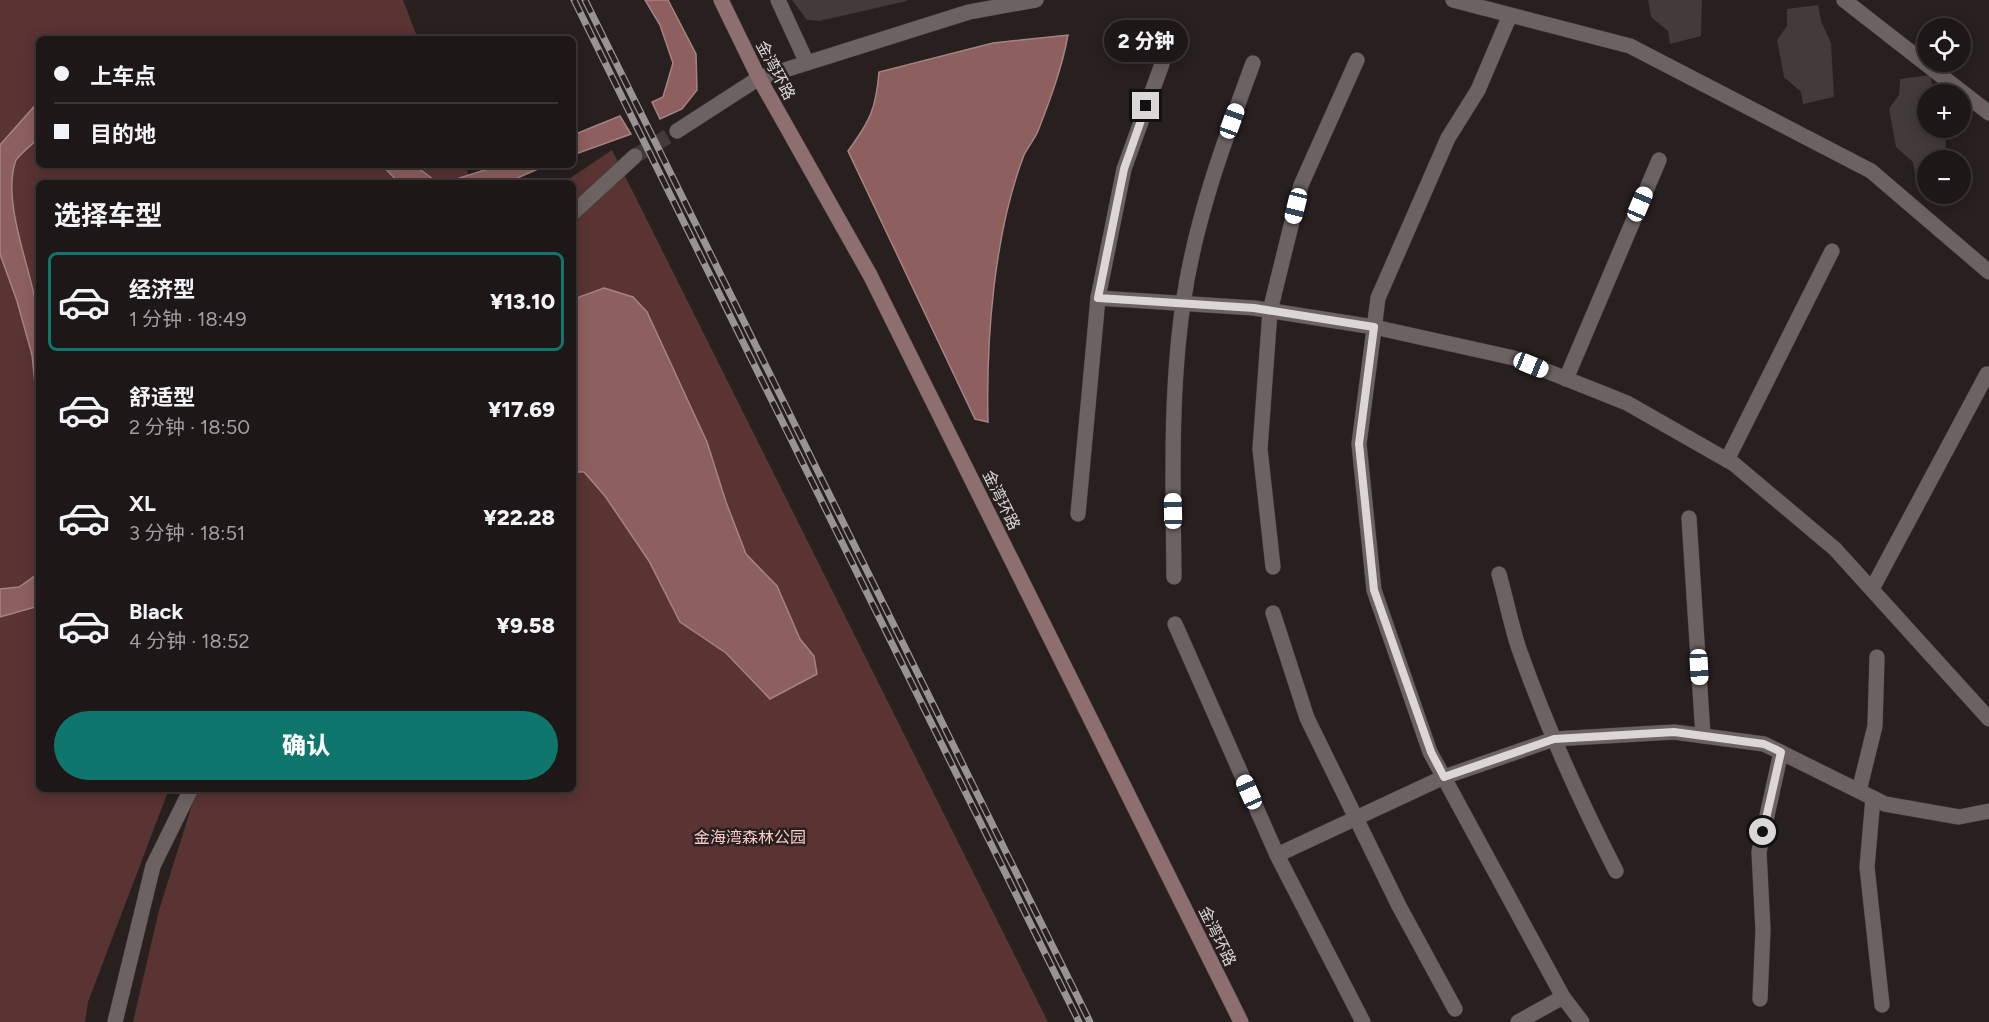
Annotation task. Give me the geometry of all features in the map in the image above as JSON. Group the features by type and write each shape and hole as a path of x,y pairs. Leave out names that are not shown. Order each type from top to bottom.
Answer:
{"main road":[{"name":"金湾环路","path":"721,0 759,78 870,275 1240,1022"}],"street":[{"path":"778,0 807,63"},
{"path":"677,131 759,78 990,4 1036,0"},
{"path":"1453,0 1630,46 1871,171 1989,272"},
{"path":"1844,0 1989,113"},
{"path":"1510,15 1479,90 1448,138 1378,298 1359,444 1374,590 1431,752 1563,997 1582,1022"},
{"path":"1273,567 1260,449 1270,311 1301,185 1357,60"},
{"path":"1174,577 1172,444 1183,303 1210,178 1253,63"},
{"path":"1078,514 1098,298 1124,169 1162,64"},
{"path":"576,210 635,156"},
{"path":"1566,379 1659,160"},
{"path":"1727,460 1832,251"},
{"path":"1098,298 1270,311 1374,327 1514,358 1627,403 1727,460 1835,549 1989,719"},
{"path":"1872,589 1987,374"},
{"path":"1689,518 1703,736"},
{"path":"1499,574 1518,647 1554,739 1581,803 1616,871"},
{"path":"1273,613 1308,718 1355,819 1455,1009"},
{"path":"1175,624 1277,855 1363,1022"},
{"path":"1858,791 1875,726 1877,657"},
{"path":"1277,855 1444,777 1554,739 1674,732 1764,744 1886,804 1959,817 1989,811"},
{"path":"1760,999 1763,930 1759,852 1781,752"},
{"path":"115,1022 153,866 190,792"},
{"path":"1874,798 1867,867 1882,1005"},
{"path":"1518,1022 1563,997"}],"green space":[{"path":"0,0 403,0 417,36 36,36 36,168 466,168 469,176 468,180 36,180 36,792 168,792 88,1002 85,1022 0,1022"},
{"name":"金海湾森林公园","path":"612,150 1048,1022 133,1022 159,910 196,792 576,792 576,180 567,180"}],"shaded area":[{"path":"645,0 668,0 696,54 697,90 682,109 660,119 652,102 663,97 673,63 660,25"},
{"path":"1068,35 1051,96 1038,131 1024,155 1005,218 991,322 988,422 975,419 848,151 871,114 879,72 993,43"},
{"path":"36,104 36,141 16,160 12,177 12,197 36,302 36,393 32,355 17,301 0,254 0,145"},
{"path":"620,116 631,134 576,154 576,134"},
{"path":"385,168 418,168 434,180 396,180"},
{"path":"491,168 540,168 513,180 453,180"},
{"path":"604,288 633,297 647,312 707,442 746,554 777,586 800,639 814,656 817,674 770,699 726,653 680,622 649,561 605,496 584,472 576,472 576,302 579,297"},
{"path":"36,575 36,607 0,617 0,589 19,587"}],"building":[{"path":"792,0 907,1 819,21 807,20"},
{"path":"1648,0 1702,0 1701,36 1670,44 1668,31 1651,17"},
{"path":"1818,5 1821,21 1831,43 1834,97 1803,104 1801,92 1784,77 1777,40 1787,26 1787,9"},
{"path":"1930,75 1932,84 1917,84 1917,138 1946,138 1945,150 1917,150 1917,174 1915,174 1913,162 1896,147 1889,109 1899,95 1900,79"}],"tunnel":[{"path":"635,156 677,131"}],"railway":[{"path":"574,0 1079,1022"},
{"path":"585,0 1090,1022"}],"route":[{"path":"1146,106 1124,169 1098,298 1254,308 1374,327 1359,444 1374,590 1431,752 1444,777 1554,739 1674,732 1764,744 1781,752 1763,832"}]}
